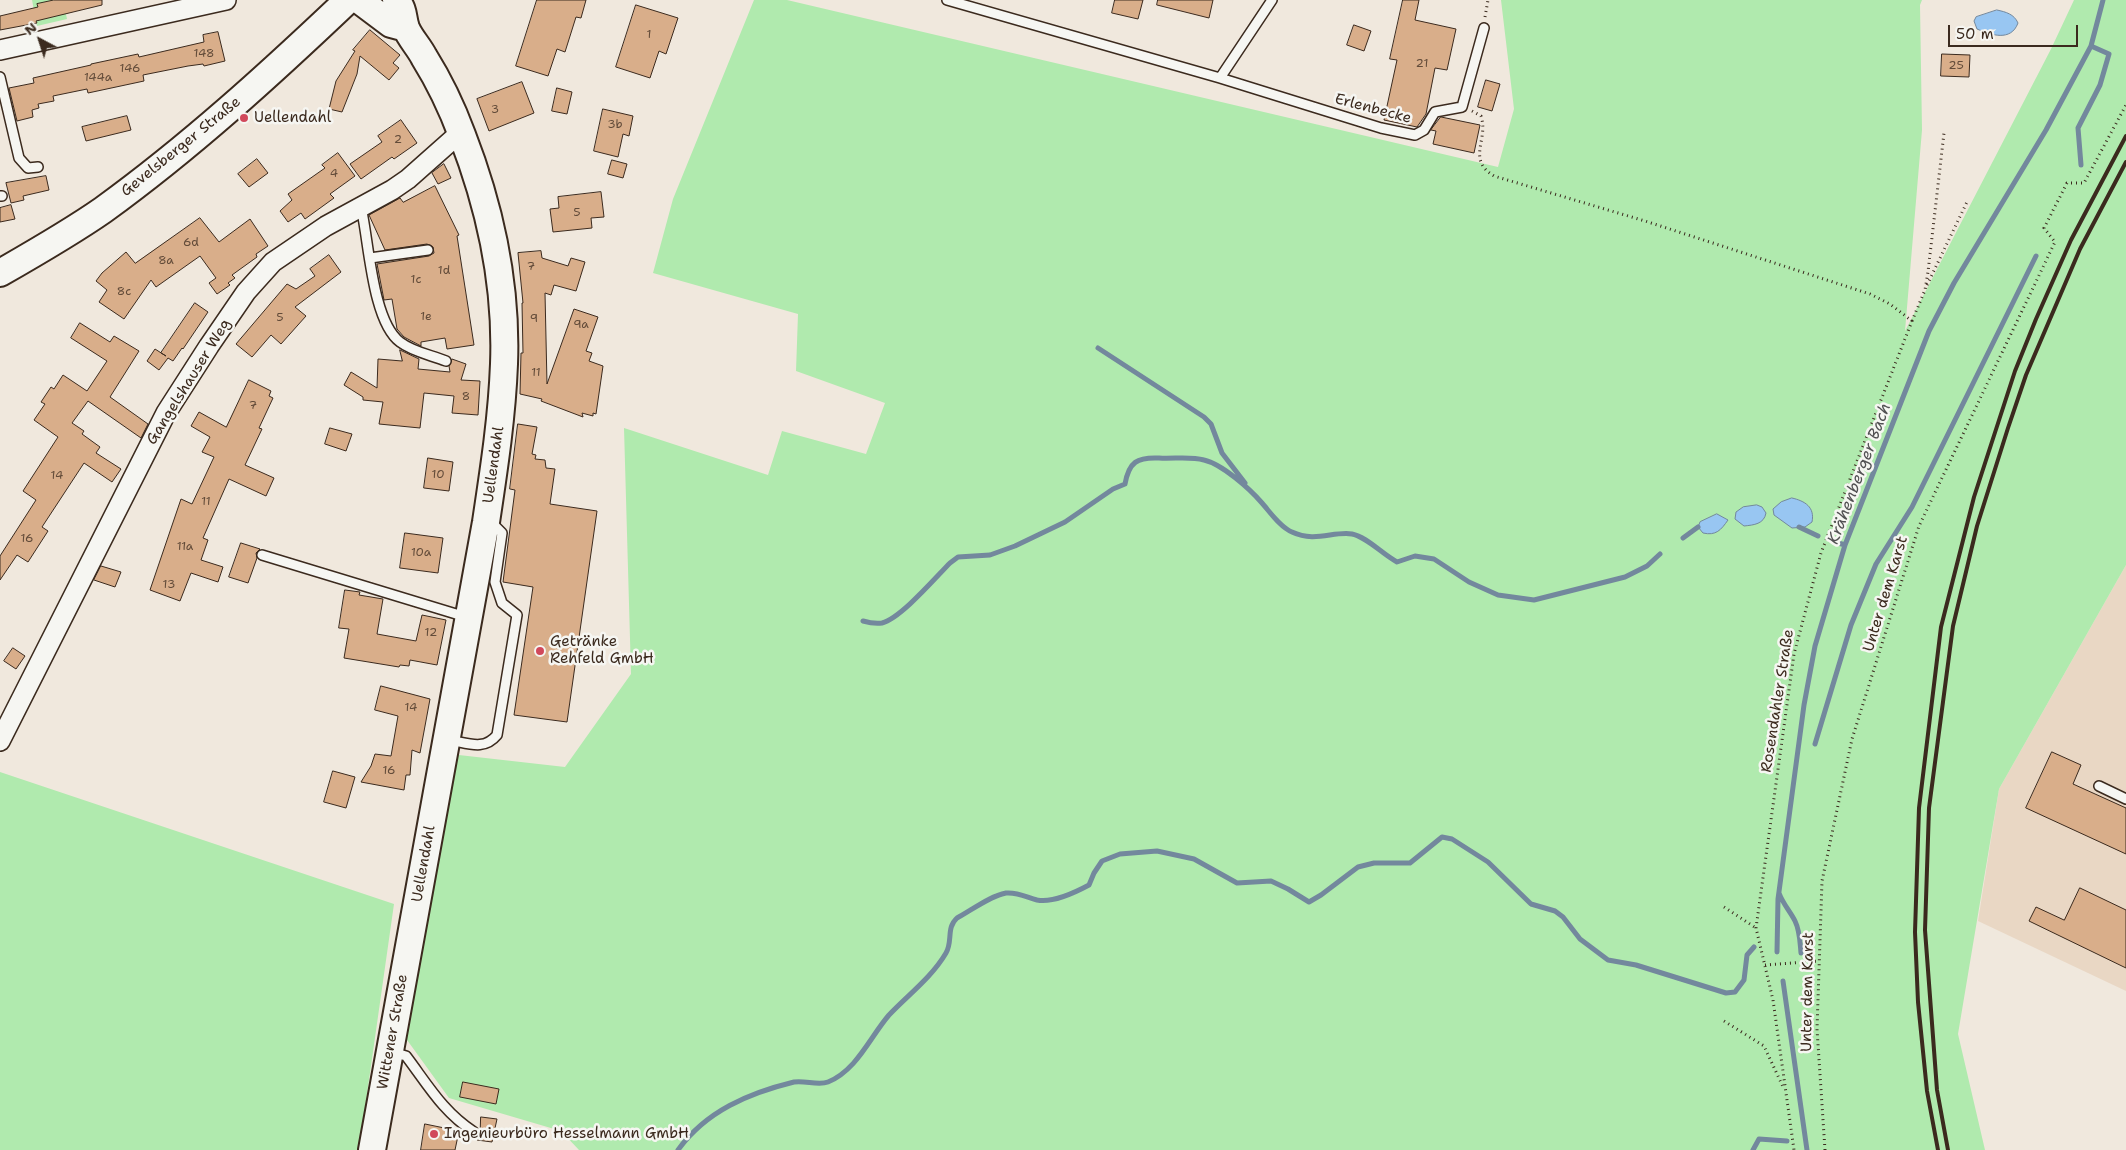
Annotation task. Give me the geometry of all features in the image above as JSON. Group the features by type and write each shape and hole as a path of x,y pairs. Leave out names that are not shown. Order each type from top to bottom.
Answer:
{"main road":[{"name":"Gevelsberger Straße","path":"0,274 79,226 163,164 241,98 348,0"},
{"path":"360,0 391,24 406,28"},
{"name":"Uellendahl","path":"396,0 404,12 406,28 427,62 461,132 475,167 496,257 503,306 504,363 500,424 486,522 414,915"},
{"name":"Wittener Straße","path":"372,1150 414,915"}],"street":[{"path":"0,50 226,0"},
{"name":"Gangelshauser Weg","path":"0,741 166,413 246,292 273,262 326,226 408,179 461,132"}],"lane":[{"name":"Erlenbecke","path":"947,0 1220,78 1381,128 1415,135 1424,130 1436,112 1462,106"},
{"path":"1220,78 1272,0"},
{"path":"1462,106 1484,28"},
{"path":"0,77 19,158 28,168 38,167"},
{"path":"360,207 384,321 399,342 446,361"},
{"path":"370,258 428,250"},
{"path":"447,740 480,746 490,743 497,735 517,615 502,603 495,582 502,533 496,527 486,522"},
{"path":"262,555 468,618"},
{"path":"2099,786 2126,799"},
{"path":"390,1052 406,1056 442,1105 456,1120 474,1132"}],"path":[{"name":"Unter dem Karst","path":"1825,1150 1817,1029 1822,881 1852,739 1919,526 2055,242 2044,228 2067,183 2084,183 2126,105"},
{"path":"1462,106 1481,116 1484,124 1478,158 1485,170 1494,176 1645,221 1870,294 1890,304 1912,321"},
{"path":"1925,290 1944,133"},
{"path":"1925,290 1966,202"},
{"name":"Rosendahler Straße","path":"1794,1150 1773,1000 1756,928 1794,654 1821,553 1925,290"},
{"path":"1724,907 1756,928"},
{"path":"1765,965 1819,962"},
{"path":"1724,1021 1764,1046 1786,1095"}],"shaded area":[{"path":"2126,565 2126,991 1978,921 1999,789"}],"green space":[{"path":"32,0 63,0 67,19 37,26"},
{"path":"754,0 787,0 1498,167 1514,109 1501,0 1922,0 1920,5 1922,130 1905,331 2051,49 2074,0 2126,0 2126,565 1999,789 1958,1034 1985,1150 579,1150 561,1131 449,1098 402,1033 450,754 565,767 631,674 624,428 768,475 782,431 866,454 885,403 796,371 798,314 653,273 673,199"},
{"path":"0,772 394,904 359,1150 0,1150"}],"water":[{"path":"1997,10 2012,15 2018,23 2011,33 1994,35 1977,29 1974,21 1976,17"},
{"path":"1792,498 1805,503 1812,512 1812,522 1805,527 1792,528 1774,515 1773,509 1781,502"},
{"path":"1757,505 1762,507 1766,513 1761,522 1744,526 1735,519 1736,512 1743,507"},
{"path":"1717,514 1728,520 1723,527 1715,533 1703,533 1698,527 1700,522"}],"building":[{"path":"54,0 102,0 102,5 36,21 37,23 0,30 0,16 38,7 37,4"},
{"path":"537,0 586,0 581,18 576,17 565,52 557,49 548,76 516,66"},
{"path":"1115,0 1143,0 1138,19 1112,13"},
{"path":"1158,0 1213,0 1209,18 1157,5"},
{"path":"1403,0 1419,0 1415,20 1456,29 1447,70 1435,68 1426,114 1417,127 1384,120 1397,60 1390,59"},
{"path":"636,5 678,18 666,54 659,51 650,78 616,67"},
{"path":"1354,25 1371,31 1364,51 1347,45"},
{"path":"370,30 400,55 393,63 399,68 389,80 360,56 357,74 342,112 329,109 336,81 355,51 353,50"},
{"path":"218,32 225,61 143,75 144,81 88,93 87,89 53,96 54,101 38,104 39,108 32,110 33,117 17,121 9,88 34,83 33,78 91,64 138,54 139,57 204,42 203,35"},
{"path":"1942,54 1970,55 1969,77 1941,76"},
{"path":"1486,80 1500,84 1492,111 1478,107"},
{"path":"522,82 534,113 489,131 477,99"},
{"path":"557,88 572,92 567,114 552,111"},
{"path":"603,109 633,116 629,136 623,134 618,157 594,151"},
{"path":"127,116 131,130 86,141 82,127"},
{"path":"1441,117 1480,125 1474,153 1433,144 1436,131 1431,130"},
{"path":"401,120 417,143 394,159 392,157 361,179 350,164 382,142 378,136"},
{"path":"338,153 355,176 330,194 334,198 305,219 301,213 288,222 280,211 292,200 288,194 325,168 322,165"},
{"path":"257,159 268,173 249,187 238,174"},
{"path":"612,160 627,164 623,178 608,174"},
{"path":"444,164 451,178 438,184 432,173"},
{"path":"46,176 49,190 23,196 24,200 11,203 6,183"},
{"path":"435,186 459,235 457,236 474,345 447,349 445,338 421,342 421,346 404,337 397,329 392,299 384,300 377,264 429,256 434,253 433,247 427,244 385,250 369,215 400,198 403,202"},
{"path":"601,192 604,217 591,218 592,228 553,232 550,209 559,208 558,197"},
{"path":"11,205 15,219 0,222 0,208"},
{"path":"200,218 219,242 250,219 268,246 256,254 257,257 232,275 235,278 228,283 230,285 217,294 209,283 216,278 200,256 156,287 151,280 124,319 99,302 107,290 96,281 102,273 126,252 135,263"},
{"path":"541,251 542,258 568,266 571,258 585,262 576,291 554,285 551,295 545,293 547,384 574,309 598,317 586,351 592,353 589,361 603,366 596,414 593,413 593,416 582,413 583,417 541,401 542,399 520,394 521,353 523,353 523,303 518,253"},
{"path":"329,255 341,272 295,307 306,316 281,344 271,335 252,357 236,344 287,284 296,289 315,276 310,269"},
{"path":"195,303 208,312 173,361 168,358 159,370 147,361 155,349 161,353"},
{"path":"80,323 110,342 114,336 139,351 110,397 148,424 141,438 88,401 72,423 84,431 82,434 100,447 96,453 121,469 112,482 84,463 42,527 48,531 28,562 17,555 0,580 0,556 36,500 23,491 58,437 34,420 45,404 41,402 51,387 54,389 63,375 87,391 107,361 71,338"},
{"path":"400,350 419,359 418,369 450,372 449,366 452,359 466,364 461,380 480,381 478,415 452,413 454,396 424,393 420,428 379,424 383,402 363,400 363,397 344,385 351,372 377,388 378,359 402,361"},
{"path":"249,380 271,391 269,396 273,398 259,428 262,429 245,465 274,478 266,496 229,479 203,538 208,540 201,560 223,567 218,582 191,573 180,601 150,590 181,499 192,504 214,457 202,452 210,437 191,426 199,412 226,427"},
{"path":"518,424 537,427 532,454 536,455 535,459 545,460 546,468 555,469 550,504 597,511 567,722 514,715 533,587 503,582 515,490 510,489"},
{"path":"330,428 352,434 346,451 325,444"},
{"path":"428,458 453,462 449,491 424,488"},
{"path":"405,533 443,538 438,573 400,568"},
{"path":"241,543 260,549 256,553 257,558 248,583 229,577"},
{"path":"101,566 121,572 115,587 94,580"},
{"path":"345,590 360,592 359,595 383,599 377,634 416,641 422,615 446,620 437,665 410,660 409,666 400,665 399,667 344,658 349,629 339,628"},
{"path":"13,648 25,656 16,669 4,661"},
{"path":"381,686 430,699 420,753 412,750 410,775 406,775 404,790 361,782 371,766 375,754 391,756 398,716 375,710"},
{"path":"2052,752 2081,765 2073,784 2126,808 2126,854 2026,808"},
{"path":"333,771 355,777 346,808 324,802"},
{"path":"2080,888 2126,910 2126,968 2029,921 2036,907 2064,920"},
{"path":"463,1082 499,1089 496,1104 460,1097"},
{"path":"481,1117 497,1119 492,1142 477,1140 480,1133"},
{"path":"425,1124 459,1131 455,1150 421,1150"}],"waterway":[{"name":"Krähenberger Bach","path":"2081,165 2078,128 2100,85 2109,54 2091,46 2103,0"},
{"name":"Krähenberger Bach","path":"1777,952 1778,899 1804,705 1815,646 1845,545 1929,331 1954,283 2046,130 2091,46"},
{"name":"Krähenberger Bach","path":"1815,744 1851,625 1876,564 1912,507 2036,256"},
{"path":"1098,348 1204,417 1211,424 1222,453 1245,483"},
{"path":"863,621 882,623 899,614 958,557 990,555 1015,546 1065,522 1113,489 1125,484 1129,471 1135,462 1151,458 1193,458 1211,462 1243,484 1279,523 1292,532 1308,537 1352,534 1369,542 1397,562 1415,556 1434,559 1469,582 1498,595 1534,600 1625,577 1647,566 1660,554"},
{"path":"1683,538 1698,527"},
{"path":"1799,527 1818,536"},
{"path":"1835,542 1845,545"},
{"path":"678,1150 702,1124 715,1114 745,1098 794,1082 828,1082 847,1070 889,1015 927,978 940,962 948,948 952,926 957,918 987,900 1006,893 1018,894 1043,901 1071,894 1089,885 1102,861 1120,854 1157,851 1194,859 1237,883 1271,881 1309,902 1358,867 1374,863 1410,863 1442,837 1452,839 1488,862 1531,904 1555,911 1563,917 1580,939 1608,960 1636,965 1726,993 1735,992 1744,980 1747,955 1754,947"},
{"path":"1779,893 1797,925 1801,953"},
{"name":"Krähenberger Bach","path":"1783,981 1807,1150"},
{"path":"1753,1150 1759,1139 1787,1141"}],"railway":[{"path":"1938,1150 1927,1091 1918,1002 1915,932 1919,808 1941,627 1974,497 2015,371 2071,240 2126,136"},
{"path":"1948,1150 1937,1090 1925,930 1929,808 1953,626 1977,526 2026,375 2080,249 2126,162"}],"place":[{"name":"Uellendahl","path":"244,118"},
{"name":"Getränke Rehfeld GmbH","path":"540,651"},
{"name":"Ingenieurbüro Hesselmann GmbH","path":"434,1134"}]}
